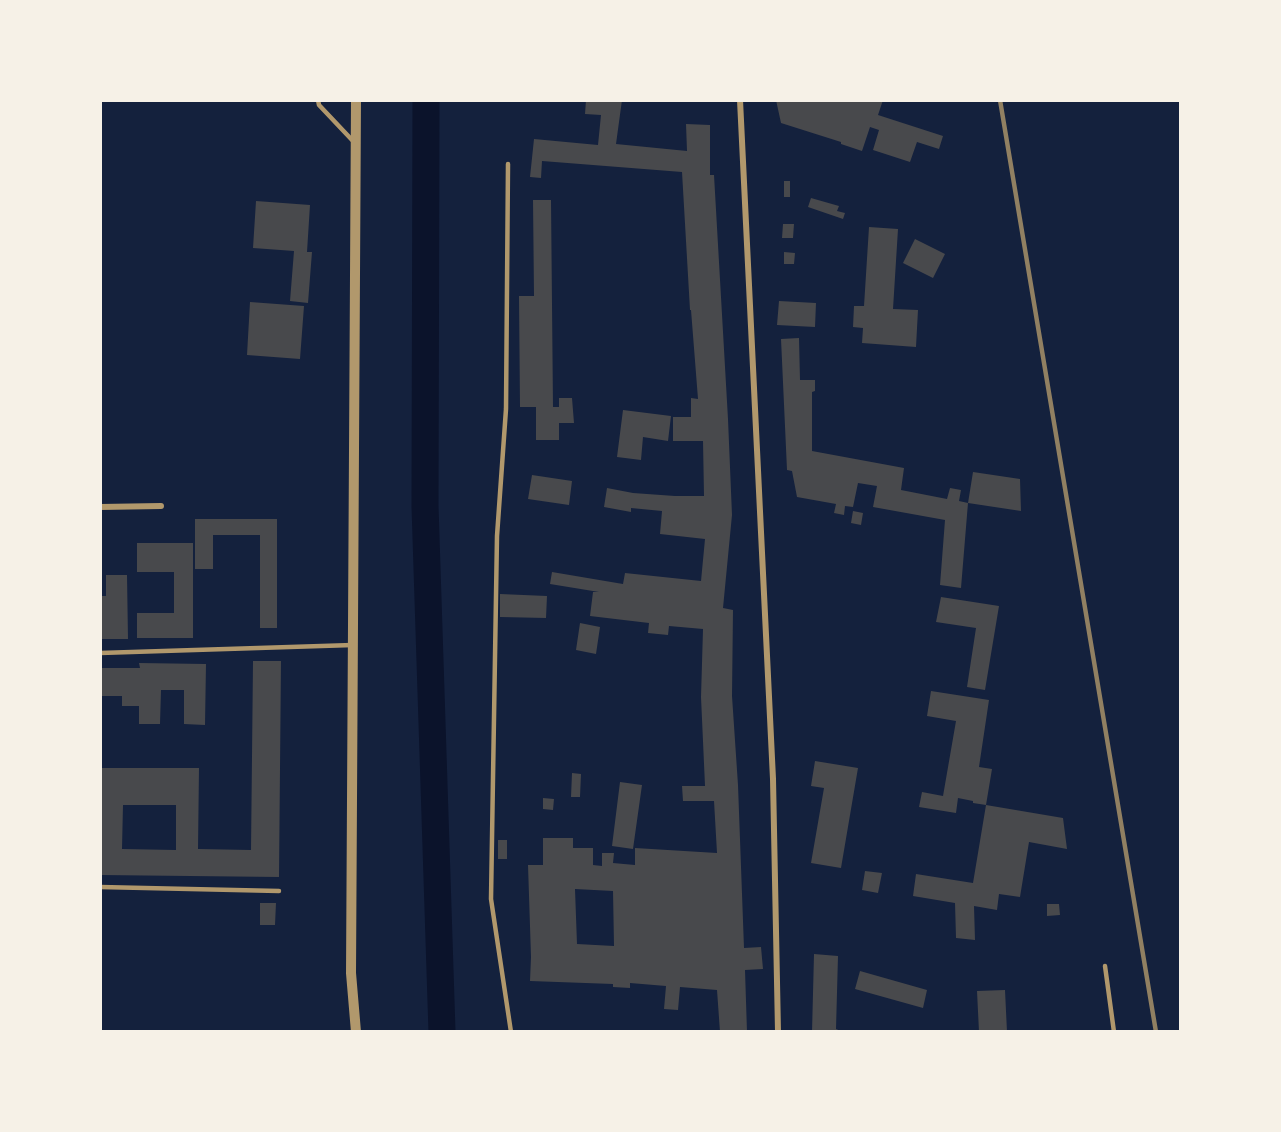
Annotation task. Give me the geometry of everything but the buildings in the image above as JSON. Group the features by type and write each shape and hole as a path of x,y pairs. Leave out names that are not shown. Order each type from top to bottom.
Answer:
{"street":[{"path":"356,100 351,973 356,1032"},
{"path":"740,100 773,779 778,1032"},
{"path":"100,507 161,506"}],"lane":[{"path":"318,100 319,105 355,143"},
{"path":"508,164 506,410 497,536 491,898 511,1032"},
{"path":"100,653 353,645"},
{"path":"100,887 279,891"},
{"path":"1105,966 1114,1032"}],"waterway":[{"path":"426,100 425,506 442,1032"}],"railway":[{"path":"1000,100 1156,1032"}]}
